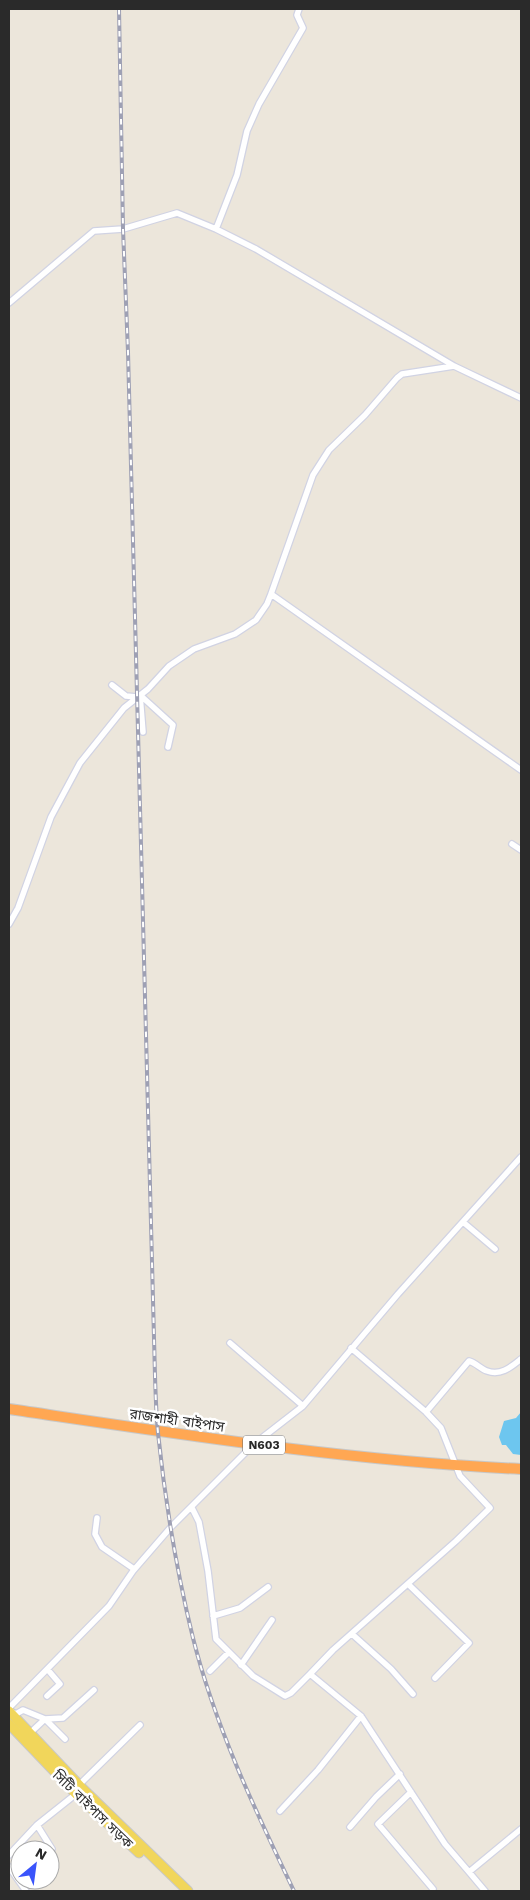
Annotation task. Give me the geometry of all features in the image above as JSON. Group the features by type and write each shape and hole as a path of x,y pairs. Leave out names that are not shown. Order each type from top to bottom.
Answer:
{"highway":[{"name":"রাজশাহী বাইপাস","path":"9,1409 254,1444 455,1466 521,1469"}],"main road":[{"path":"9,1710 79,1785 188,1891"},
{"name":"সিটি বাইপাস সড়ক","path":"9,1724 76,1794 180,1891"}],"street":[{"path":"216,229 237,175 248,131 259,104 303,28 297,15 299,9"},
{"path":"9,303 94,231 123,230 176,213 216,229 256,249 454,366 521,398"},
{"path":"9,924 18,908 50,817 80,762 124,708 169,666 194,649 235,634 256,620 272,594 313,475 329,450 365,415 399,376 412,371 454,366"},
{"path":"272,594 521,770"},
{"path":"112,685 126,696 138,696 172,725 168,747"},
{"path":"138,696 143,732"},
{"path":"512,844 521,850"},
{"path":"65,1739 45,1719 23,1710 16,1714 9,1710 109,1606 134,1569 171,1527 254,1444 303,1406 351,1348 521,1157"},
{"path":"463,1222 495,1249"},
{"path":"230,1343 303,1406"},
{"path":"192,1508 199,1522 208,1571 216,1639 258,1680 285,1696 291,1693 333,1650 490,1508 460,1476 441,1428 426,1412 351,1348"},
{"path":"426,1412 469,1360 487,1371 500,1373 512,1367 521,1359"},
{"path":"97,1518 95,1534 102,1547 134,1569"},
{"path":"408,1584 469,1643 435,1678"},
{"path":"213,1616 240,1608 268,1587"},
{"path":"241,1665 272,1620"},
{"path":"352,1634 391,1669 413,1694"},
{"path":"210,1671 229,1652"},
{"path":"47,1696 60,1684 48,1670"},
{"path":"310,1674 360,1716 445,1844 485,1891"},
{"path":"30,1734 45,1719 63,1718 94,1690"},
{"path":"280,1810 313,1775 360,1716"},
{"path":"79,1785 140,1725"},
{"path":"350,1827 376,1797 400,1774"},
{"path":"411,1792 378,1824 433,1889"},
{"path":"22,1840 37,1825 76,1794"},
{"path":"37,1825 46,1840"},
{"path":"469,1872 521,1829"}],"water":[{"path":"521,1412 521,1455 513,1454 506,1445 502,1445 499,1437 504,1421 516,1418"}],"railway":[{"path":"119,9 123,229 158,1433 177,1562 187,1613 202,1671 237,1767 294,1891"}]}
